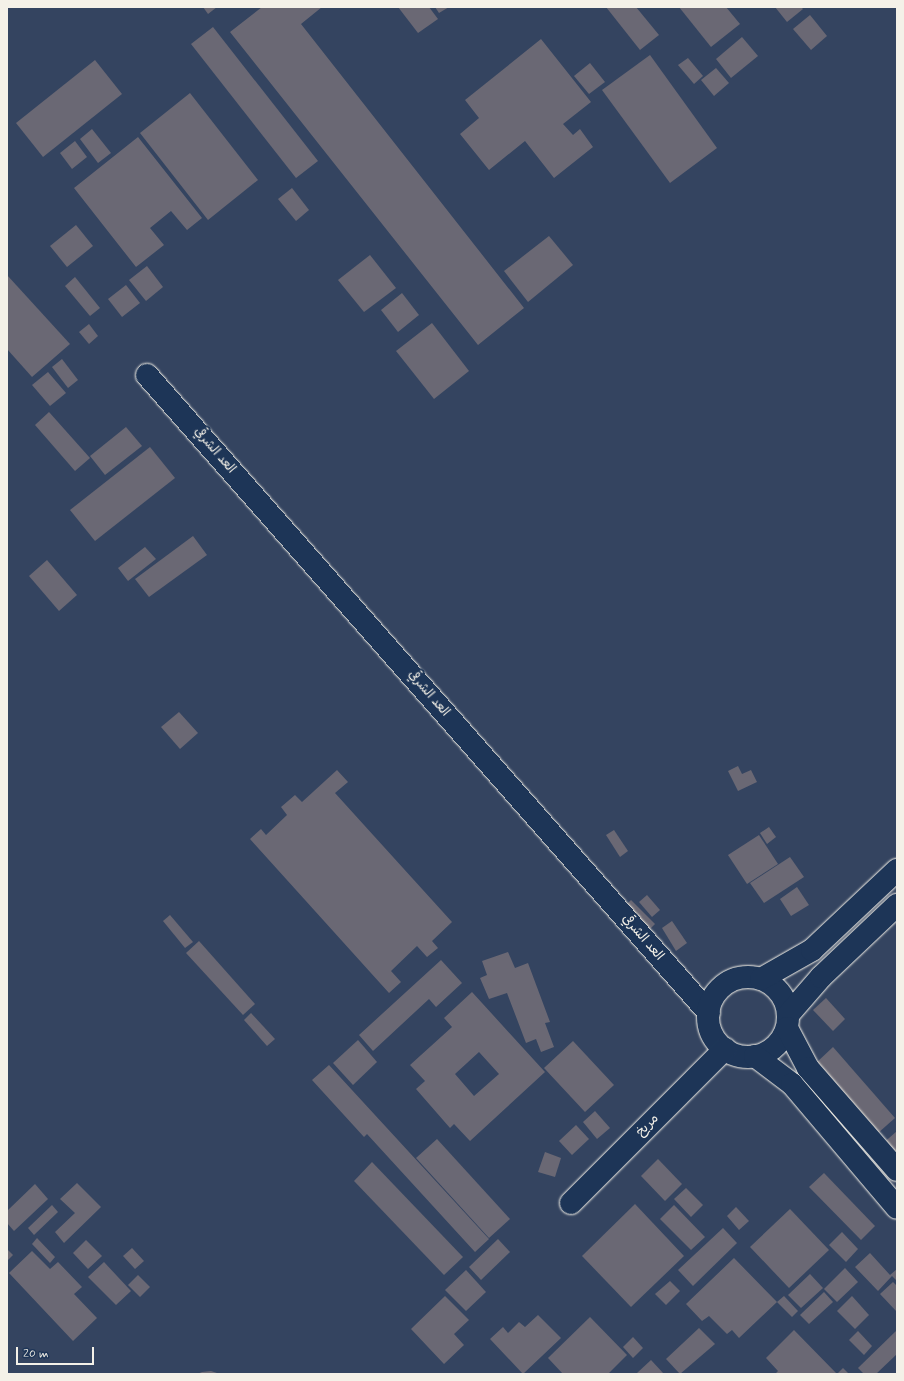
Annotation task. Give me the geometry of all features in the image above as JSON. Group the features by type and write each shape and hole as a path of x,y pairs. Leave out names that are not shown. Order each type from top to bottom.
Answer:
{"street":[{"name":"العد الشرقي","path":"147,375 709,1014"},
{"path":"760,979 812,950 897,870"},
{"path":"897,904 821,977 787,1021 778,1043 755,1056 739,1056 725,1049 712,1033 709,1014 715,994 722,987 740,978 760,979 777,989 787,1021 808,1068 897,1170"},
{"name":"مريخ","path":"571,1204 725,1049"},
{"path":"755,1056 792,1084 897,1208"}],"building":[{"path":"203,7 217,7 208,14"},
{"path":"262,7 322,7 301,24 524,308 478,345 230,32"},
{"path":"398,7 429,7 438,19 418,33"},
{"path":"435,7 449,7 439,13"},
{"path":"606,7 636,7 659,35 640,50"},
{"path":"679,7 726,7 740,24 711,47"},
{"path":"775,7 801,7 803,9 787,22"},
{"path":"810,15 827,36 811,50 793,29"},
{"path":"213,27 318,161 296,178 191,44"},
{"path":"742,37 758,56 731,78 716,59"},
{"path":"541,39 591,102 563,124 573,135 580,129 593,147 554,178 525,141 489,170 460,134 479,118 465,100"},
{"path":"650,55 717,148 670,183 602,90"},
{"path":"688,58 703,76 694,84 678,65"},
{"path":"95,60 122,94 43,157 16,123"},
{"path":"590,63 605,82 589,94 574,76"},
{"path":"716,68 729,83 714,96 701,80"},
{"path":"190,93 258,180 208,220 140,133"},
{"path":"92,129 111,153 98,163 80,139"},
{"path":"138,137 202,218 187,230 171,211 150,228 164,245 136,267 74,188"},
{"path":"75,141 87,157 72,169 60,153"},
{"path":"292,188 309,210 296,221 278,199"},
{"path":"76,225 93,246 67,267 50,246"},
{"path":"549,236 573,265 528,302 504,271"},
{"path":"370,255 396,288 364,312 338,280"},
{"path":"147,266 163,287 146,301 129,280"},
{"path":"7,275 70,344 32,377 7,349"},
{"path":"75,277 100,308 90,316 65,286"},
{"path":"126,285 140,303 122,317 108,299"},
{"path":"402,293 419,315 398,332 381,310"},
{"path":"432,323 469,371 434,399 396,351"},
{"path":"89,324 98,336 89,344 79,332"},
{"path":"62,359 78,380 68,388 52,367"},
{"path":"48,372 66,393 50,406 32,385"},
{"path":"49,412 90,458 75,471 35,425"},
{"path":"126,427 142,446 105,475 90,456"},
{"path":"150,447 175,478 95,541 70,510"},
{"path":"193,536 207,555 149,597 135,579"},
{"path":"145,547 156,559 128,581 118,568"},
{"path":"47,560 77,595 59,611 29,576"},
{"path":"179,712 198,733 180,749 161,727"},
{"path":"738,766 742,774 751,770 757,782 738,791 728,771"},
{"path":"337,770 348,782 335,793 452,922 432,941 438,948 427,957 417,946 391,971 401,982 389,993 250,839 261,829 266,835 287,815 281,807 295,795 302,802"},
{"path":"769,827 776,837 767,844 760,833"},
{"path":"614,830 628,851 620,857 606,835"},
{"path":"759,835 778,864 747,884 728,855"},
{"path":"790,857 804,877 764,903 750,883"},
{"path":"797,887 809,905 791,916 780,899"},
{"path":"647,895 660,910 652,917 639,902"},
{"path":"631,900 655,924 648,931 624,907"},
{"path":"170,915 193,942 185,948 163,921"},
{"path":"672,921 687,943 676,951 662,928"},
{"path":"199,941 255,1004 243,1015 186,953"},
{"path":"508,952 515,968 528,963 550,1022 545,1023 554,1047 541,1052 536,1039 526,1043 507,993 489,999 480,978 487,975 482,961"},
{"path":"441,960 462,983 436,1007 429,999 373,1051 359,1035"},
{"path":"472,992 545,1072 470,1141 454,1124 450,1128 416,1089 425,1081 410,1065 452,1027 444,1018","holes":["479,1052 499,1074 474,1096 455,1074"]},
{"path":"826,998 845,1019 833,1031 813,1010"},
{"path":"251,1013 275,1039 267,1046 244,1020"},
{"path":"358,1040 377,1062 353,1085 333,1063"},
{"path":"573,1041 614,1085 585,1112 544,1068"},
{"path":"833,1047 895,1118 878,1133 816,1063"},
{"path":"329,1065 489,1239 475,1252 367,1134 364,1137 312,1080"},
{"path":"595,1111 610,1128 597,1139 583,1122"},
{"path":"576,1125 589,1139 572,1155 559,1141"},
{"path":"897,1131 897,1165 880,1146"},
{"path":"437,1139 510,1219 489,1238 416,1158"},
{"path":"545,1152 561,1158 555,1177 538,1172"},
{"path":"658,1159 682,1184 665,1201 641,1176"},
{"path":"372,1162 463,1257 444,1275 354,1181"},
{"path":"824,1173 875,1226 861,1240 809,1187"},
{"path":"77,1183 101,1207 64,1243 55,1232 75,1213 60,1199"},
{"path":"35,1184 48,1199 14,1231 7,1223 7,1211"},
{"path":"686,1188 703,1205 691,1217 674,1199"},
{"path":"635,1204 684,1256 631,1307 582,1256"},
{"path":"52,1205 58,1212 34,1235 28,1228"},
{"path":"674,1205 705,1237 691,1250 660,1219"},
{"path":"736,1207 749,1221 739,1230 727,1216"},
{"path":"790,1209 829,1250 789,1288 750,1247"},
{"path":"723,1228 737,1243 693,1286 678,1270"},
{"path":"842,1232 858,1249 846,1262 829,1245"},
{"path":"37,1238 55,1257 50,1263 32,1244"},
{"path":"498,1239 510,1252 481,1280 469,1267"},
{"path":"86,1240 102,1256 88,1269 73,1253"},
{"path":"132,1248 144,1261 135,1269 123,1256"},
{"path":"7,1249 13,1255 7,1261"},
{"path":"32,1251 50,1269 58,1262 82,1287 74,1294 97,1318 73,1341 9,1273"},
{"path":"870,1253 890,1275 897,1269 897,1281 892,1276 878,1291 855,1267"},
{"path":"734,1258 777,1302 739,1338 732,1330 727,1334 709,1316 702,1321 686,1304"},
{"path":"104,1262 131,1291 116,1305 88,1277"},
{"path":"845,1268 858,1282 837,1302 824,1289"},
{"path":"466,1270 486,1292 466,1311 445,1290"},
{"path":"810,1274 823,1288 801,1308 788,1295"},
{"path":"138,1275 150,1287 140,1297 128,1285"},
{"path":"670,1281 680,1291 666,1305 655,1294"},
{"path":"893,1282 897,1286 897,1312 880,1294"},
{"path":"824,1292 833,1302 809,1324 800,1315"},
{"path":"445,1296 469,1320 454,1334 464,1345 444,1364 411,1329"},
{"path":"784,1296 798,1311 792,1317 777,1302"},
{"path":"852,1296 869,1315 855,1329 837,1311"},
{"path":"538,1315 561,1338 523,1374 490,1339 503,1327 508,1333 519,1322 525,1327"},
{"path":"590,1317 627,1355 608,1374 563,1374 548,1358"},
{"path":"699,1328 715,1344 680,1374 666,1359"},
{"path":"794,1330 837,1374 775,1374 778,1371 766,1358"},
{"path":"897,1330 897,1354 876,1374 864,1374 858,1368"},
{"path":"858,1331 872,1346 864,1355 849,1340"},
{"path":"633,1337 643,1348 633,1358 623,1347"},
{"path":"651,1360 664,1374 637,1373"},
{"path":"843,1368 849,1374 837,1374"},
{"path":"211,1371 220,1374 197,1374 202,1372"}]}
